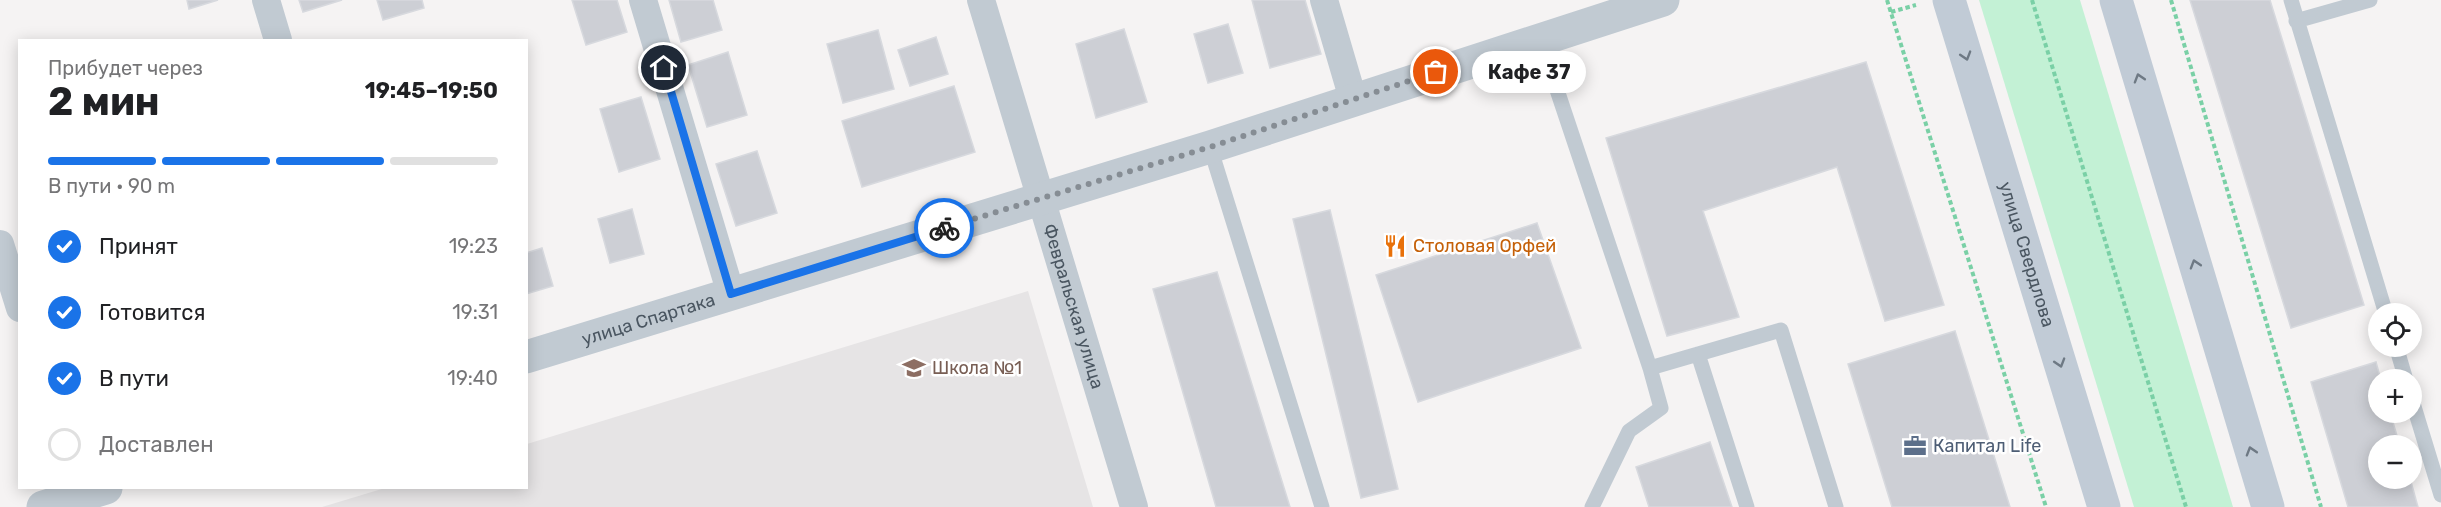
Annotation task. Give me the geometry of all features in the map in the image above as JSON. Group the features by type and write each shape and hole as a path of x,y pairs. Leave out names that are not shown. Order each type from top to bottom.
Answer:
{"main road":[{"path":"2115,0 2268,507"},
{"name":"улица Свердлова","path":"1935,2 2104,507"}],"street":[{"path":"266,0 278,39"},
{"path":"643,0 731,294"},
{"name":"Февральская улица","path":"981,0 1134,507"},
{"path":"1324,0 1353,99"},
{"name":"улица Спартака","path":"528,356 1210,147 1663,0"},
{"path":"0,244 18,302"},
{"path":"43,507 84,495"}],"lane":[{"path":"2291,0 2383,303"},
{"path":"2296,21 2370,0"},
{"path":"1540,39 1650,368 1661,408 1629,431 1592,507"},
{"path":"1210,147 1322,507"},
{"path":"1650,368 1781,330 1836,507"},
{"path":"1698,354 1747,507"},
{"path":"2419,423 2441,495"}],"path":[{"path":"1887,0 2046,507"},
{"path":"2032,0 2186,507"},
{"path":"2171,0 2321,507"},
{"path":"1891,12 1935,2"}],"shaded area":[{"name":"Школа №1","path":"1028,291 1093,507 322,507 382,489 528,489 528,444"}],"green space":[{"path":"1979,0 2080,0 2233,507 2134,507"}],"building":[{"path":"187,0 218,0 189,9"},
{"path":"299,0 342,0 303,12"},
{"path":"377,0 422,0 424,8 383,20"},
{"path":"572,0 617,0 627,32 586,45"},
{"path":"669,0 713,0 722,30 681,42"},
{"path":"1252,0 1305,0 1321,54 1270,68"},
{"path":"2190,0 2270,0 2364,305 2291,328"},
{"path":"1228,24 1243,73 1208,83 1194,34"},
{"path":"1124,29 1147,102 1096,118 1076,44"},
{"path":"878,30 894,89 843,103 827,44"},
{"path":"936,37 948,74 910,86 898,50"},
{"path":"728,52 747,115 707,127 688,65"},
{"path":"1866,62 1944,305 1885,321 1837,167 1703,211 1739,317 1667,336 1606,138"},
{"path":"954,86 975,152 862,187 842,121"},
{"path":"641,97 660,159 619,172 600,109"},
{"path":"757,151 777,213 736,226 716,164"},
{"path":"632,209 644,254 610,263 598,219"},
{"path":"1330,210 1398,489 1361,498 1293,219"},
{"path":"1537,223 1581,348 1418,402 1376,275"},
{"path":"542,248 553,286 528,293 528,252"},
{"path":"1217,272 1290,507 1216,507 1153,289"},
{"path":"1955,331 2010,507 1892,507 1848,364"},
{"path":"2376,362 2378,369 2368,369 2368,423 2393,423 2397,435 2368,435 2368,489 2413,489 2418,507 2348,507 2311,382"},
{"path":"1710,442 1732,507 1649,507 1636,467"}],"way so far":[{"path":"944,228 1210,147 1436,72"}],"place":[{"name":"Кафе 37","path":"1436,72"},
{"name":"Столовая Орфей","path":"1395,246"},
{"name":"Школа №1","path":"914,368"},
{"name":"Капитал Life","path":"1915,446"}],"route":[{"path":"664,68 731,294 944,228"}]}
